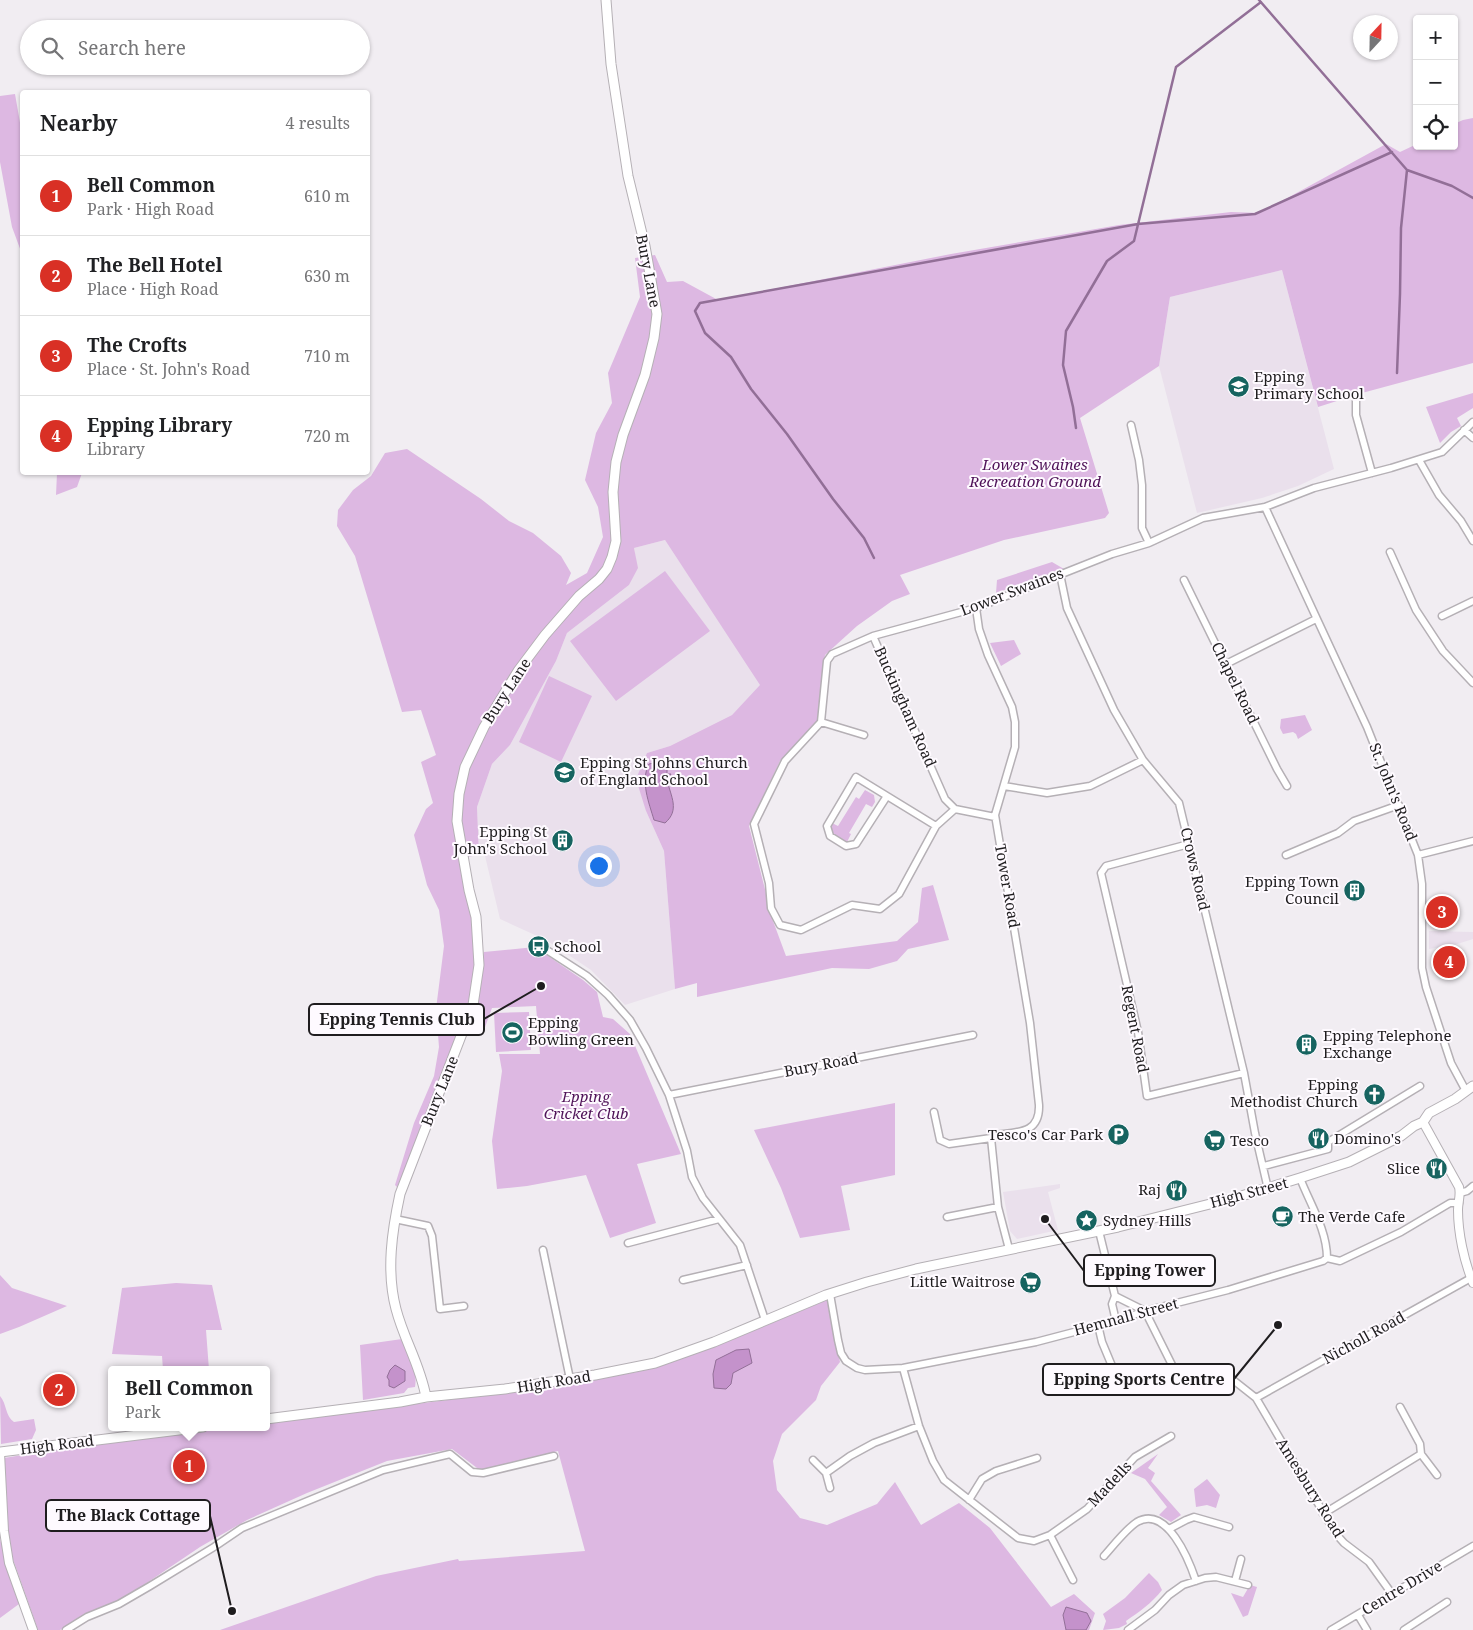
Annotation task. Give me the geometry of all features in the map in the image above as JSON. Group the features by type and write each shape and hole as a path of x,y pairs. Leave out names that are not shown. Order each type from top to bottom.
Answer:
{"main road":[{"name":"Bury Lane","path":"426,1396 422,1378 402,1328 394,1298 391,1269 395,1219 405,1180 473,1005 479,964 476,916 469,890 457,821 459,794 465,767 484,727 518,671 545,635 579,596 599,579 607,569 616,541 613,492 616,462 623,435 645,375 654,338 657,314 645,246 628,176 610,64 606,0"},
{"name":"High Street","path":"830,1294 916,1269 1099,1231 1268,1188 1300,1178 1349,1162 1401,1136 1423,1122 1428,1113 1455,1100 1469,1089"},
{"name":"High Road","path":"270,1419 391,1404 426,1396 505,1389 570,1379 655,1362 714,1342 830,1294"},
{"name":"High Road","path":"0,1453 172,1431"}],"street":[{"path":"1356,401 1356,415 1372,473"},
{"name":"Lower Swaines","path":"873,636 976,608 1112,554 1149,543 1203,518 1265,507 1308,490 1442,452 1473,422"},
{"path":"1131,425 1139,460 1142,485 1142,528 1149,543"},
{"path":"1464,430 1473,438"},
{"path":"1419,460 1439,495 1461,521 1473,541"},
{"name":"St. John's Road","path":"1265,507 1367,727 1418,855 1422,884 1422,968 1426,987 1451,1063 1469,1089"},
{"path":"1390,552 1405,588 1442,651 1473,684"},
{"name":"Crows Road","path":"1060,574 1067,608 1114,710 1143,760 1180,803 1244,1073 1268,1188"},
{"name":"Chapel Road","path":"1184,580 1277,770 1287,786"},
{"path":"1442,616 1473,601"},
{"name":"Tower Road","path":"934,1112 940,1140 949,1144 991,1138 995,1135 1026,1130 1035,1125 1040,1115 1030,1022 996,817 1015,747 1014,715 985,646 979,629 976,608"},
{"path":"1226,664 1316,619"},
{"name":"Buckingham Road","path":"821,722 827,661 832,654 873,636 945,799 955,809"},
{"path":"864,735 821,722 785,761 754,824 769,883 771,908 780,925 801,930 852,906 880,909 900,894 936,826 955,809 996,817"},
{"path":"1004,786 1047,793 1090,786 1143,760"},
{"path":"887,796 856,844 846,846 830,836 827,826 856,777 936,826"},
{"path":"1286,854 1338,833 1354,821 1398,805"},
{"path":"1418,855 1473,841"},
{"name":"Regent Road","path":"1189,844 1106,866 1101,873 1138,1032 1147,1096 1244,1073"},
{"path":"539,945 570,964 608,995 630,1020 669,1095 687,1152 692,1178 703,1198 740,1245 765,1320"},
{"name":"Bury Road","path":"669,1095 973,1035"},
{"path":"1264,1166 1328,1149 1328,1142 1420,1086"},
{"path":"1423,1122 1453,1174 1460,1193 1458,1210 1461,1240 1472,1281"},
{"path":"991,1138 998,1208 1009,1249"},
{"path":"1300,1178 1319,1220 1327,1249 1327,1258"},
{"path":"1460,1193 1473,1186"},
{"name":"Hemnall Street","path":"830,1294 841,1353 846,1361 864,1370 903,1368 1036,1342 1228,1290 1323,1261 1327,1258 1340,1261 1401,1232 1450,1203 1459,1203"},
{"path":"947,1217 998,1208"},
{"path":"395,1219 428,1226 432,1236 440,1309 464,1306"},
{"path":"628,1243 720,1219"},
{"path":"1099,1231 1115,1296 1112,1304 1116,1321"},
{"path":"543,1250 570,1379"},
{"path":"683,1280 747,1265"},
{"name":"Nicholl Road","path":"1256,1398 1472,1281"},
{"path":"1115,1296 1145,1311 1177,1375"},
{"path":"1093,1388 1117,1378 1102,1342 1098,1325"},
{"name":"Madells","path":"903,1368 919,1426 933,1462 944,1480 1018,1538 1034,1541 1050,1535 1087,1509 1135,1457 1171,1436"},
{"path":"1223,1372 1256,1398"},
{"name":"Amesbury Road","path":"1256,1398 1323,1514 1344,1543 1369,1562 1392,1594"},
{"path":"1400,1407 1420,1444 1421,1454 1437,1475"},
{"path":"826,1473 850,1456 874,1443 919,1426"},
{"path":"0,1453 4,1531 9,1563 33,1630"},
{"path":"66,1630 87,1617 119,1604 142,1591 242,1528 383,1470 450,1454 472,1472 483,1473 554,1456"},
{"path":"1323,1514 1421,1454"},
{"path":"968,1500 982,1479 996,1471 1037,1458"},
{"path":"813,1460 826,1473 830,1488"},
{"path":"1169,1529 1194,1517 1229,1527"},
{"path":"1104,1556 1138,1522 1157,1520 1169,1529 1186,1555 1196,1581"},
{"path":"1050,1535 1073,1580"},
{"name":"Centre Drive","path":"1331,1630 1473,1546"},
{"path":"1235,1581 1242,1559"},
{"path":"1128,1630 1155,1610 1169,1595 1183,1585 1216,1577 1248,1586"},
{"path":"1404,1630 1447,1602"},
{"path":"1358,1615 1367,1630"}],"shaded area":[{"name":"Epping Primary School","path":"1282,270 1334,469 1298,486 1262,498 1197,513 1159,366 1170,297"},
{"name":"Epping St Johns Church of England School","path":"665,540 761,685 732,715 670,746 647,753 646,811 664,851 675,989 625,1005 591,970 546,940 500,919 485,856 479,855 477,807 492,764 510,745 556,661 567,633 629,585 637,568 634,548"},
{"path":"654,763 659,770 667,766 667,774 671,774 667,780 673,808 670,818 665,823 654,820 646,792 646,771 649,764"},
{"path":"1429,931 1473,932 1473,939 1454,945 1429,949"},
{"path":"1060,1184 1060,1188 1048,1192 1058,1230 1017,1239 1010,1231 1003,1192"},
{"path":"749,1349 752,1363 733,1373 731,1384 726,1389 714,1388 713,1374 716,1360 736,1350"},
{"path":"395,1365 405,1371 405,1381 394,1388 389,1386 387,1377"},
{"path":"1066,1607 1087,1613 1091,1621 1086,1630 1066,1630 1063,1615"}],"green space":[{"path":"15,94 20,123 20,249 12,227 0,162 0,96"},
{"path":"1473,118 1473,363 1318,407 1282,270 1170,297 1159,366 1080,418 1109,513 1105,518 1004,540 900,575 910,594 892,601 857,626 825,655 818,721 780,761 749,826 773,921 786,956 897,941 918,922 922,888 933,885 949,940 908,949 897,961 869,969 832,968 697,997 697,983 675,989 664,851 646,811 636,779 647,753 670,746 732,715 760,685 665,540 634,548 638,568 629,585 567,633 556,661 510,745 492,764 477,807 479,855 460,858 473,921 474,954 483,959 484,952 535,947 597,992 603,1017 613,1019 630,1034 681,1154 637,1164 656,1223 610,1238 586,1175 527,1186 497,1189 492,1141 502,1071 499,1054 540,1054 536,1006 492,1008 484,1030 469,1025 397,1187 395,1185 414,1123 434,1076 439,1047 436,1009 444,946 439,910 427,885 414,835 426,809 433,803 421,762 436,755 421,710 402,712 355,556 337,526 338,510 353,490 371,476 385,453 407,449 481,499 509,521 533,533 561,556 571,573 566,585 587,573 603,537 598,507 585,480 596,433 612,403 608,373 640,297 635,258 655,255 667,282 683,281 718,300 951,254 1119,225 1231,212 1260,213 1386,144 1400,152 1413,146 1413,150 1458,150 1458,122"},
{"path":"1473,393 1473,408 1457,418 1461,426 1451,432 1440,443 1426,407"},
{"path":"57,475 81,475 77,487 56,495"},
{"path":"1052,562 1064,569 996,593 997,580"},
{"path":"665,571 710,631 616,701 570,641"},
{"path":"1014,640 1021,654 1001,666 990,643"},
{"path":"549,676 592,696 561,762 519,742"},
{"path":"1305,715 1312,730 1298,739 1293,732 1283,734 1280,728 1281,719"},
{"path":"865,790 874,795 875,802 872,807 866,804 849,833 851,834 846,844 831,835 829,827 832,823 838,826 856,797 859,799"},
{"name":"Epping Bowling Green","path":"529,1012 531,1050 496,1052 494,1013"},
{"path":"895,1103 895,1175 841,1186 850,1230 800,1238 781,1188 754,1130"},
{"path":"0,1275 12,1288 67,1306 0,1334"},
{"path":"176,1283 212,1285 222,1330 206,1330 209,1366 163,1366 162,1356 112,1354 122,1288"},
{"path":"827,1300 840,1362 821,1386 816,1400 782,1434 773,1461 777,1490 800,1518 827,1525 877,1504 895,1482 921,1525 959,1503 990,1528 1051,1607 1074,1594 1095,1613 1089,1630 220,1630 376,1576 458,1559 459,1561 585,1551 558,1451 481,1471 452,1449 387,1461 307,1493 247,1520 200,1547 120,1601 103,1606 60,1630 38,1630 9,1548 4,1458 167,1433 189,1431 270,1431 270,1423 517,1391 637,1372 717,1346"},
{"path":"402,1339 414,1368 415,1387 408,1388 404,1393 363,1400 360,1345"},
{"path":"0,1396 9,1417 14,1422 34,1419 36,1430 32,1439 1,1444"},
{"path":"1158,1454 1148,1468 1155,1473 1151,1481 1181,1515 1171,1522 1159,1515 1167,1507 1145,1479 1131,1473"},
{"path":"1207,1479 1220,1495 1216,1508 1207,1505 1196,1507 1194,1489"},
{"path":"0,1539 19,1604 0,1618"},
{"path":"1149,1573 1158,1582 1162,1590 1158,1595 1126,1621 1127,1624 1119,1628 1103,1630 1106,1621 1103,1614 1125,1598"},
{"path":"1250,1585 1257,1587 1248,1615 1243,1617 1231,1593 1243,1597"}],"waterway":[{"path":"1259,0 1407,170 1452,186 1473,198"},
{"path":"1076,428 1063,365 1066,331 1107,261 1134,241 1176,67 1261,2"},
{"path":"874,558 864,538 751,389 731,357 705,333 695,311 700,303 1138,224 1255,214 1392,152"},
{"path":"1397,373 1401,228 1407,170"}],"place":[{"name":"Epping Primary School","path":"1238,386"},
{"name":"Epping St Johns Church of England School","path":"564,772"},
{"name":"Epping St John's School","path":"563,841"},
{"name":"Epping Town Council","path":"1355,891"},
{"name":"The Crofts","path":"1442,912"},
{"name":"School","path":"538,947"},
{"name":"Epping Library","path":"1449,962"},
{"name":"Epping Tennis Club","path":"541,986"},
{"name":"Epping Bowling Green","path":"512,1032"},
{"name":"Epping Telephone Exchange","path":"1307,1045"},
{"name":"Epping Methodist Church","path":"1374,1094"},
{"name":"Tesco's Car Park","path":"1119,1135"},
{"name":"Domino's","path":"1318,1139"},
{"name":"Tesco","path":"1214,1141"},
{"name":"Slice","path":"1436,1169"},
{"name":"Raj","path":"1177,1190"},
{"name":"The Verde Cafe","path":"1282,1217"},
{"name":"Epping Tower","path":"1045,1219"},
{"name":"Sydney Hills","path":"1087,1221"},
{"name":"Little Waitrose","path":"1031,1282"},
{"name":"Epping Sports Centre","path":"1278,1325"},
{"name":"The Bell Hotel","path":"59,1390"},
{"name":"Bell Common","path":"189,1466"},
{"name":"The Black Cottage","path":"232,1611"}],"park label":[{"name":"Lower Swaines Recreation Ground","path":"1035,474"},
{"name":"Epping Cricket Club","path":"586,1106"}]}
